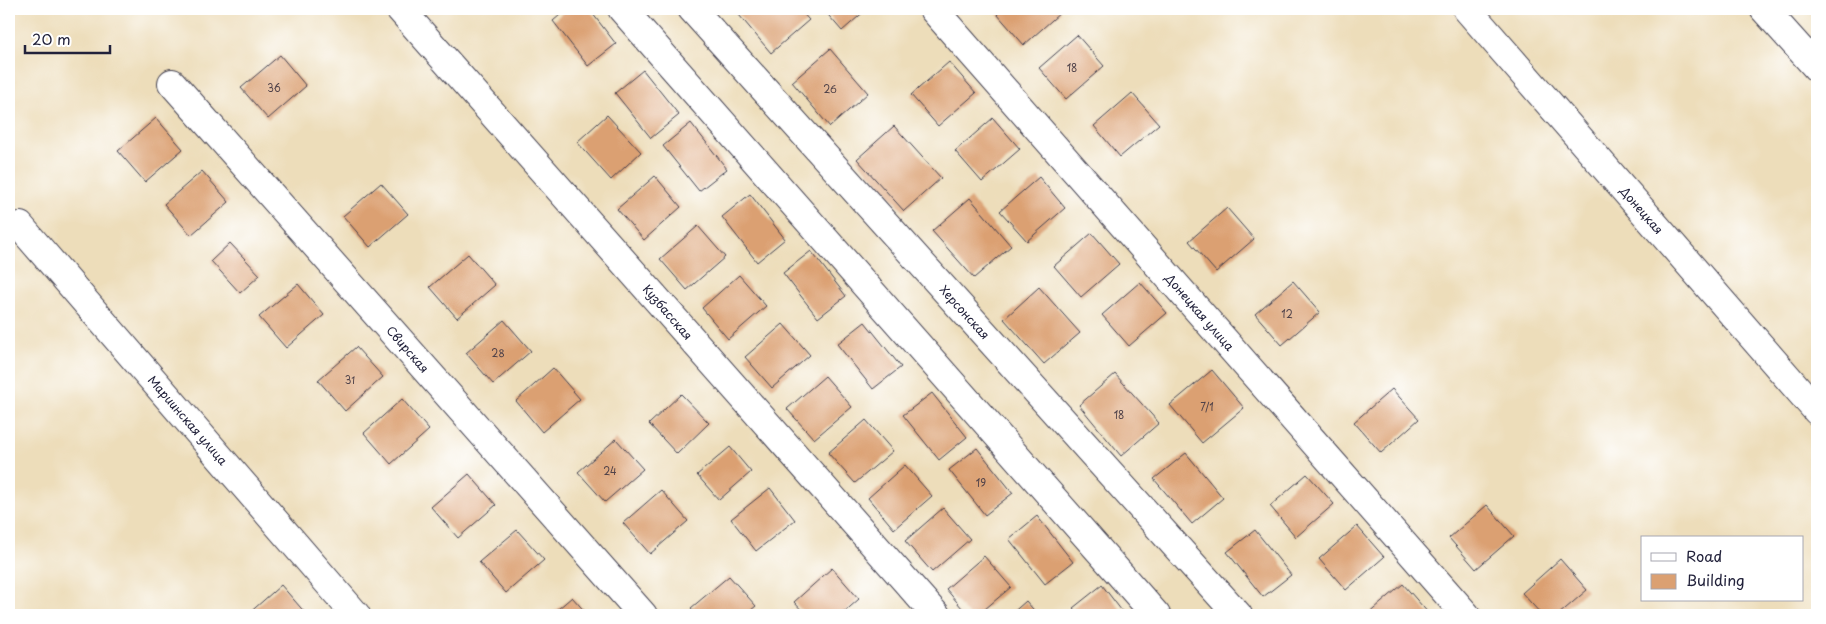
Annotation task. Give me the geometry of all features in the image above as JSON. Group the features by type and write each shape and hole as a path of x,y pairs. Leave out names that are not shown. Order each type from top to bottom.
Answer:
{"street":[{"name":"Кузбасская","path":"400,9 936,615"},
{"path":"622,9 1156,615"},
{"name":"Херсонская","path":"692,9 1238,615"},
{"name":"Донецкая улица","path":"933,9 1466,615"},
{"name":"Донецкая","path":"1467,9 1817,411"},
{"path":"1764,9 1817,68"},
{"name":"Свирская","path":"172,83 643,615"},
{"name":"Мариинская улица","path":"20,226 356,615"}],"building":[{"path":"567,9 589,9 616,44 588,66 553,21"},
{"path":"734,9 799,9 809,20 771,53"},
{"path":"823,9 867,9 842,31"},
{"path":"1003,9 1058,9 1061,12 1024,45 997,14"},
{"path":"1077,35 1104,66 1066,99 1039,68"},
{"path":"830,49 868,93 830,127 792,82"},
{"path":"280,55 306,86 268,119 241,88"},
{"path":"949,62 976,93 938,126 911,95"},
{"path":"643,70 679,115 651,138 615,93"},
{"path":"1132,93 1159,124 1120,157 1094,126"},
{"path":"607,115 641,152 611,180 577,142"},
{"path":"156,118 183,149 145,182 118,151"},
{"path":"993,118 1020,149 982,182 955,151"},
{"path":"691,123 727,169 699,191 663,146"},
{"path":"894,126 941,178 904,211 857,159"},
{"path":"202,171 229,202 191,235 164,204"},
{"path":"655,176 681,207 644,240 617,209"},
{"path":"1039,177 1065,208 1027,241 1000,211"},
{"path":"381,183 408,214 370,247 343,216"},
{"path":"750,194 785,239 757,262 722,217"},
{"path":"970,198 1011,246 974,278 932,231"},
{"path":"1227,208 1254,239 1216,272 1189,241"},
{"path":"698,226 725,257 687,290 660,259"},
{"path":"1092,233 1119,264 1081,297 1054,266"},
{"path":"230,243 260,275 240,293 211,261"},
{"path":"811,251 846,296 818,318 783,273"},
{"path":"468,254 495,285 457,318 430,287"},
{"path":"739,275 766,306 728,339 702,308"},
{"path":"1293,281 1320,312 1282,345 1255,314"},
{"path":"1140,282 1167,313 1129,346 1102,315"},
{"path":"298,284 324,315 286,348 259,317"},
{"path":"1039,287 1080,333 1044,364 1004,319"},
{"path":"504,320 531,351 493,384 466,353"},
{"path":"865,322 901,367 873,389 837,344"},
{"path":"783,324 810,355 772,388 745,357"},
{"path":"356,347 383,377 345,411 318,380"},
{"path":"553,368 580,399 542,432 516,401"},
{"path":"1212,370 1244,408 1202,443 1170,405"},
{"path":"1115,374 1159,423 1121,456 1079,405"},
{"path":"825,376 852,407 814,439 787,409"},
{"path":"1392,389 1419,419 1381,453 1354,422"},
{"path":"932,393 967,437 939,460 903,415"},
{"path":"681,394 709,423 677,454 649,424"},
{"path":"402,399 429,430 391,464 364,433"},
{"path":"866,420 893,451 855,483 828,453"},
{"path":"616,439 643,469 605,502 578,472"},
{"path":"730,447 751,472 719,500 697,475"},
{"path":"977,448 1013,493 985,515 949,470"},
{"path":"1186,453 1223,498 1192,524 1154,479"},
{"path":"905,465 932,496 894,529 868,498"},
{"path":"469,474 496,505 458,538 431,507"},
{"path":"1307,474 1334,504 1296,537 1270,506"},
{"path":"770,488 795,520 756,551 731,519"},
{"path":"661,490 688,521 650,554 623,523"},
{"path":"1487,505 1514,536 1476,569 1449,538"},
{"path":"943,508 970,539 932,572 905,541"},
{"path":"1037,516 1073,562 1045,584 1009,539"},
{"path":"1357,526 1384,557 1346,590 1319,559"},
{"path":"517,530 544,560 506,593 479,562"},
{"path":"1255,530 1291,575 1263,597 1227,552"},
{"path":"984,556 1011,587 978,615 968,615 946,589"},
{"path":"1560,559 1587,590 1558,615 1542,615 1522,593"},
{"path":"832,568 859,599 841,615 806,615 794,602"},
{"path":"729,576 756,606 745,615 697,615 691,608"},
{"path":"1403,584 1430,615 1367,615"},
{"path":"281,585 307,615 247,615"},
{"path":"1102,585 1125,615 1079,615 1073,608"},
{"path":"572,597 588,615 551,615"},
{"path":"1026,601 1038,615 1010,615"}]}
